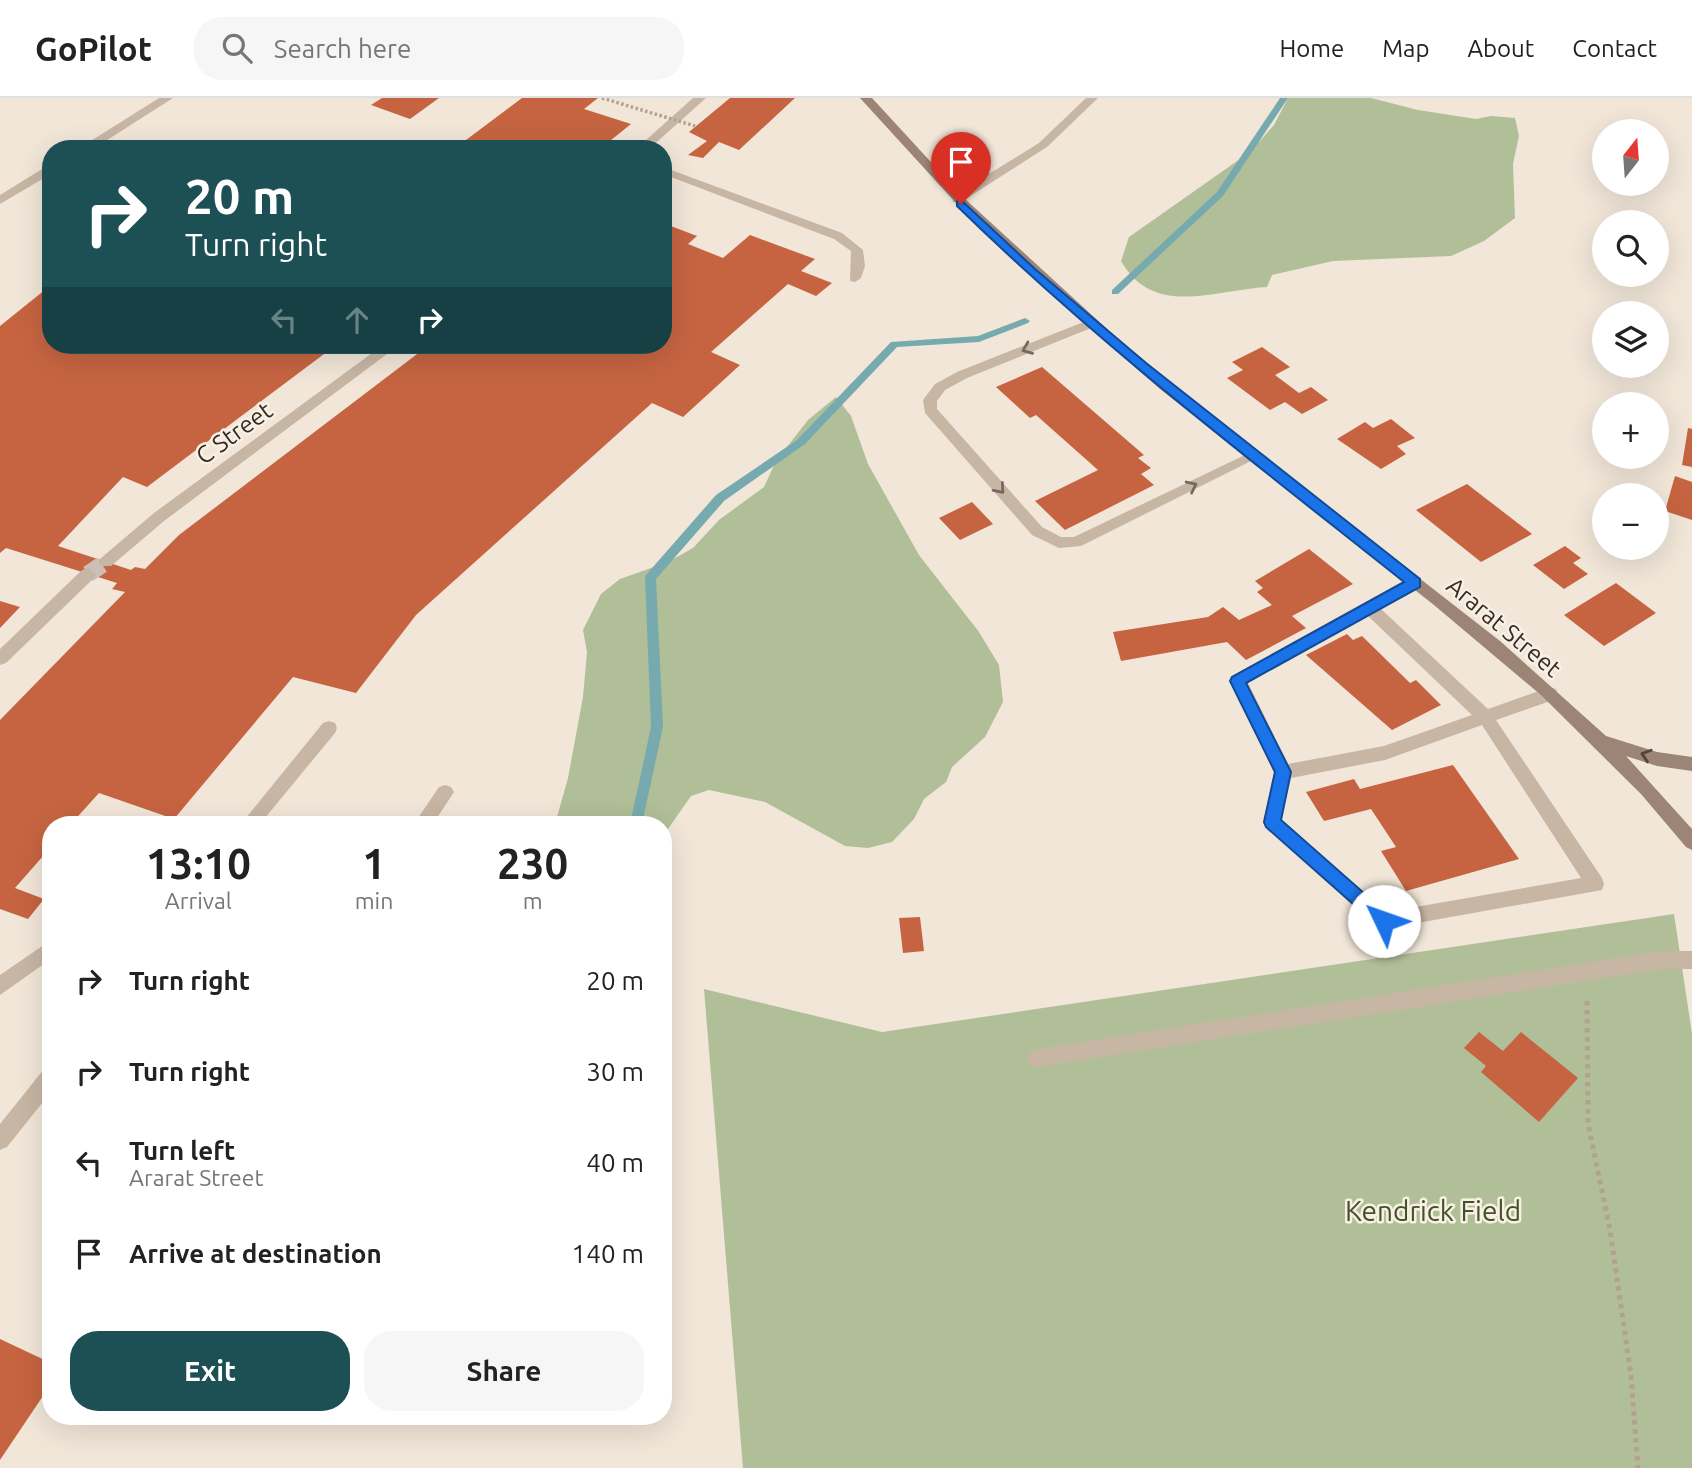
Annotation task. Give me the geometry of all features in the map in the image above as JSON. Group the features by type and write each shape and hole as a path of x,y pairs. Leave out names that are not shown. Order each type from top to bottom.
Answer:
{"main road":[{"name":"Ararat Street","path":"866,98 957,199 1024,265 1254,456 1550,694 1636,776 1692,842"},
{"path":"1602,741 1657,759 1692,764"}],"street":[{"path":"99,140 167,98"},
{"path":"652,140 700,98"},
{"path":"957,199 1044,145 1092,98"},
{"path":"672,173 838,236 857,250 859,266 855,278"},
{"path":"0,200 42,174"},
{"path":"1091,323 962,375 940,387 930,400 930,410 1037,531 1059,543 1076,542 1254,456"},
{"name":"C Street","path":"106,562 159,517 379,354"},
{"path":"0,659 88,574"},
{"path":"1370,608 1486,718 1595,884 1384,921 1272,822 1283,772 1238,681 1415,583"},
{"path":"1283,772 1385,753 1550,694"},
{"path":"257,816 329,728"},
{"path":"428,816 445,792"},
{"path":"0,986 42,955"},
{"path":"1037,1058 1661,960 1692,960"},
{"path":"0,1140 42,1087"}],"path":[{"path":"602,98 695,126"},
{"path":"1586,972 1588,1123 1610,1230 1625,1336 1637,1468"}],"green space":[{"path":"1288,98 1371,98 1418,110 1476,119 1491,116 1515,118 1519,136 1513,164 1515,218 1484,241 1451,256 1333,261 1272,275 1267,287 1206,295 1167,295 1150,290 1134,279 1121,261 1129,237 1250,152 1274,125"},
{"path":"836,397 851,416 868,464 919,555 979,632 999,665 1003,702 985,737 952,767 946,782 924,799 914,819 892,842 868,848 845,846 765,802 709,790 691,796 672,823 672,816 557,816 568,778 583,697 587,652 583,630 601,594 620,579 668,562 693,548 719,520 764,487 776,461 808,420"},
{"name":"Kendrick Field","path":"1674,914 1692,1034 1692,1468 743,1468 704,989 882,1032"}],"building":[{"path":"382,98 439,98 410,119 371,105"},
{"path":"522,98 598,98 584,109 631,124 611,140 466,140"},
{"path":"730,98 795,98 739,150 719,142 703,158 688,155 707,141 689,132"},
{"path":"672,226 697,236 688,244 723,258 750,235 815,259 801,271 832,283 816,296 788,284 711,352 740,365 683,417 652,403 416,615 356,693 293,677 177,816 165,816 99,793 78,816 42,816 42,857 15,888 42,898 42,902 28,919 0,909 0,720 125,592 112,589 117,583 6,548 0,553 0,326 42,292 42,354 324,354 147,487 123,477 58,546 131,570 135,567 145,569 179,535 417,354 672,354"},
{"path":"1262,347 1290,367 1275,375 1299,393 1311,387 1328,400 1302,414 1285,402 1270,410 1227,378 1243,370 1232,362"},
{"path":"1042,367 1144,455 1138,458 1151,468 1141,474 1154,485 1065,530 1035,501 1098,470 1036,415 1030,418 996,387"},
{"path":"1391,419 1415,438 1397,446 1406,454 1381,469 1337,439 1365,422 1373,428"},
{"path":"1688,428 1692,429 1692,467 1682,465"},
{"path":"1675,476 1692,482 1692,520 1669,512 1669,497"},
{"path":"1467,484 1532,534 1481,562 1416,510"},
{"path":"972,502 993,524 960,540 939,518"},
{"path":"1565,546 1581,558 1573,563 1588,574 1564,589 1533,565"},
{"path":"1309,549 1353,584 1292,616 1306,628 1246,660 1227,642 1121,661 1113,632 1208,617 1223,607 1239,620 1272,605 1257,592 1263,588 1255,581"},
{"path":"1616,583 1656,613 1604,646 1564,615"},
{"path":"0,601 20,607 0,628"},
{"path":"1347,634 1353,640 1362,636 1410,683 1416,680 1441,705 1392,730 1306,655"},
{"path":"1453,765 1519,859 1406,891 1381,851 1396,847 1371,809 1324,821 1306,792 1354,779 1360,789"},
{"path":"920,917 924,951 903,953 899,918"},
{"path":"1479,1032 1503,1051 1521,1032 1578,1078 1539,1122 1481,1072 1486,1066 1464,1048"},
{"path":"0,1339 42,1359 42,1397 0,1460"}],"waterway":[{"path":"1115,292 1220,194 1284,98"},
{"path":"638,816 657,727 650,578 720,498 801,442 894,344 979,339 1025,321"}],"tunnel":[{"path":"88,574 106,562"}],"route":[{"path":"961,204 1031,272 1142,366 1415,583 1238,681 1283,772 1272,822 1384,921"}]}
